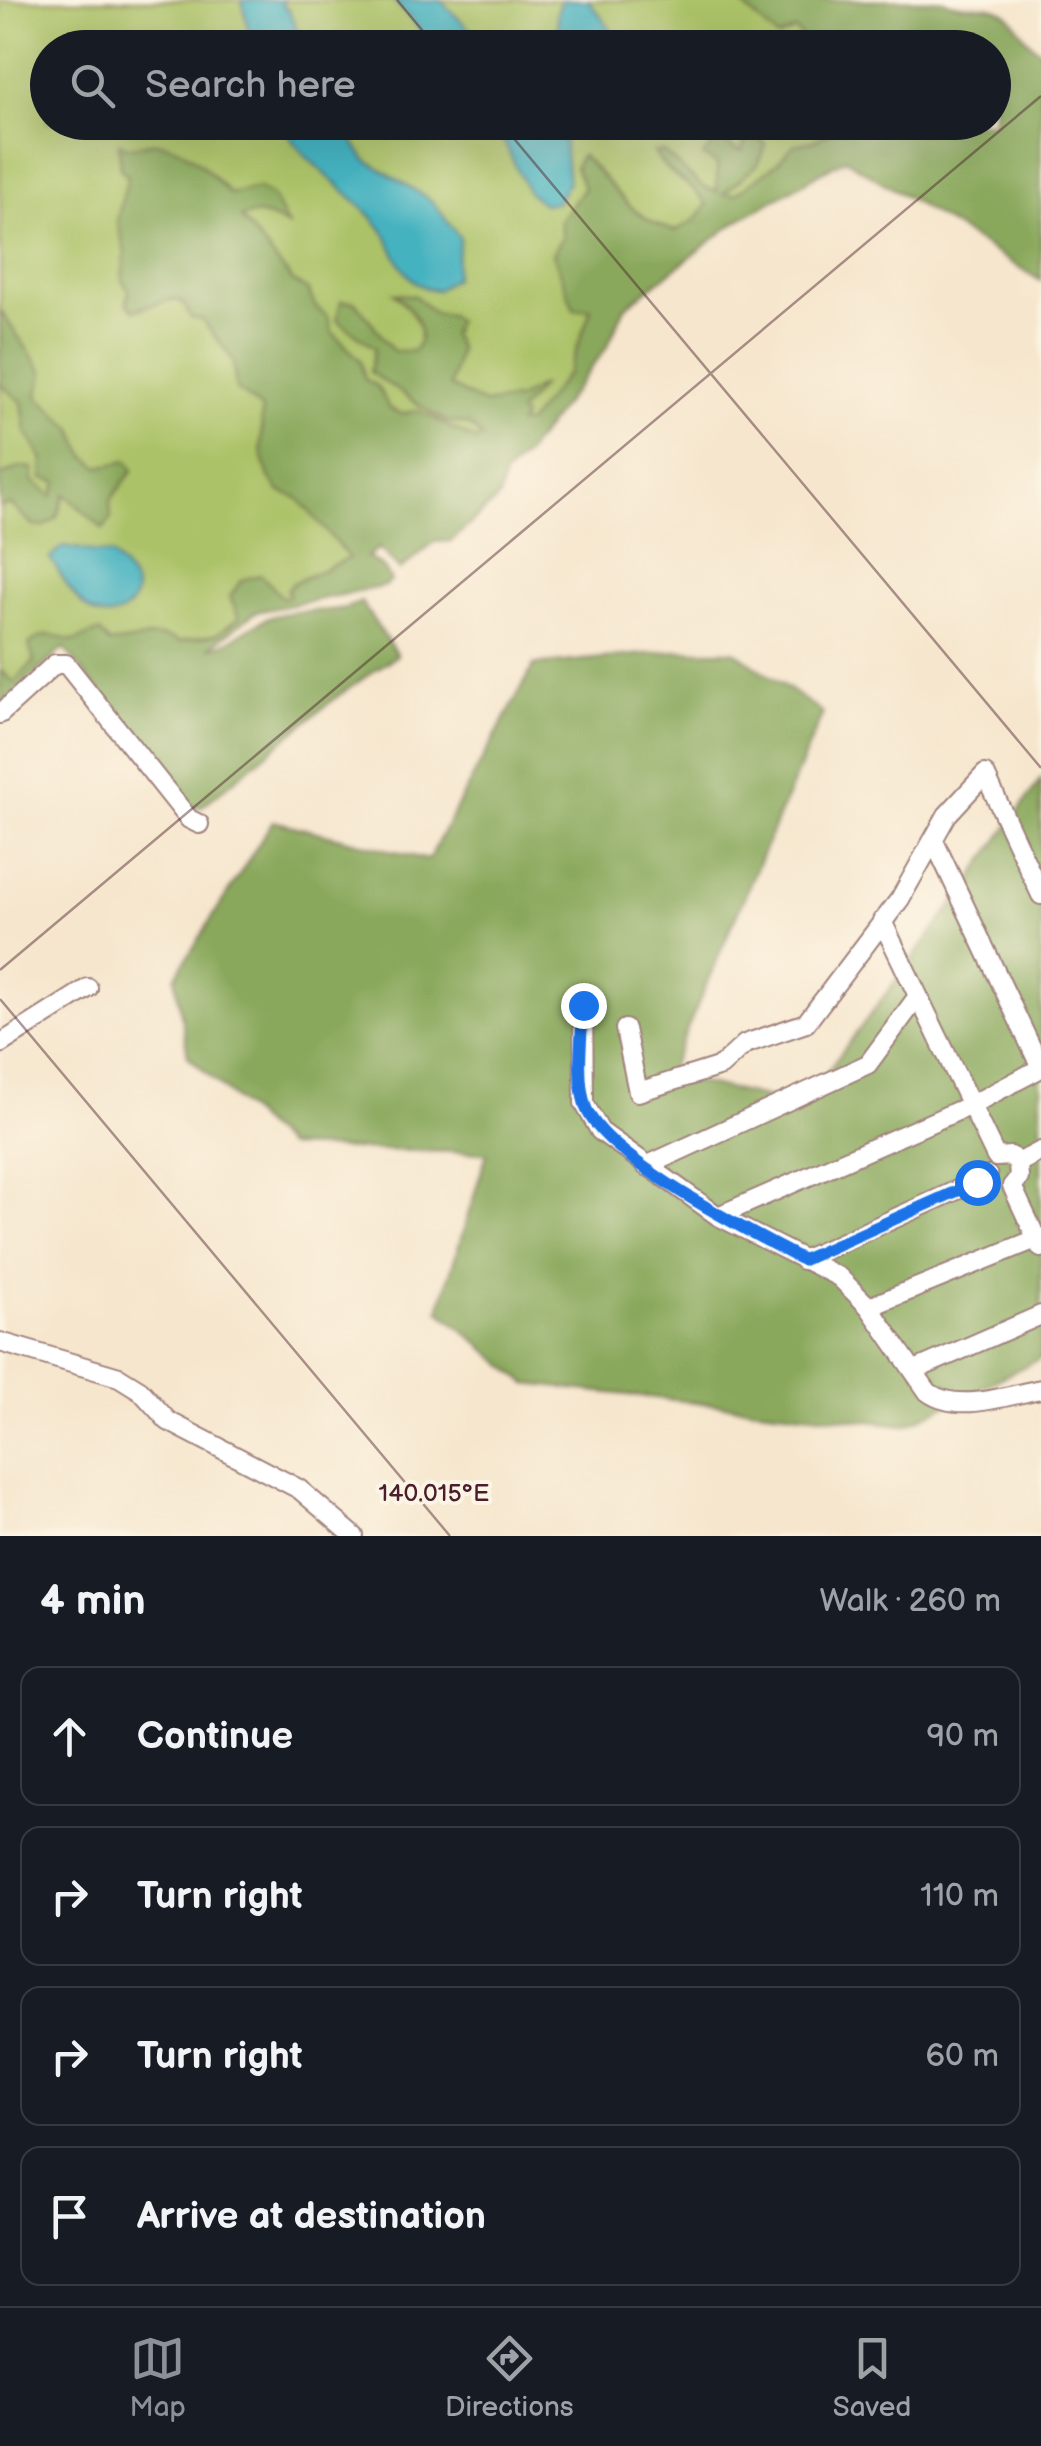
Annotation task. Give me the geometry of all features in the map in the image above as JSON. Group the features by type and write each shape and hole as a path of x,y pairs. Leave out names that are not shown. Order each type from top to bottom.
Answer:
{"street":[{"path":"0,714 56,664 66,664 189,819 199,824"},
{"path":"626,1029 638,1092 721,1066 745,1044 806,1023 882,921 947,815 985,774 1041,895"},
{"path":"718,1216 970,1105 1041,1068 934,841"},
{"path":"882,921 996,1156"},
{"path":"0,1044 88,988"},
{"path":"646,1166 868,1064 918,996"},
{"path":"583,1005 584,1103 600,1130 718,1216 839,1277 870,1307 928,1392 940,1400 964,1403 1041,1389"},
{"path":"1018,1163 1041,1151"},
{"path":"996,1156 1011,1156 1018,1163 1019,1178 1012,1186 1000,1187 988,1176 988,1165 996,1156"},
{"path":"803,1260 988,1176"},
{"path":"870,1307 1040,1241 1012,1186"},
{"path":"915,1370 1041,1315"},
{"path":"0,1342 119,1378 140,1390 184,1432 299,1489 354,1536"}],"green space":[{"path":"0,0 824,0 860,30 30,30 30,140 848,140 616,297 567,389 484,478 401,498 332,595 255,610 166,676 63,643 0,700"},
{"path":"737,0 943,0 992,7 1007,14 1041,51 1041,281 845,159 737,221 625,307 607,347 526,454 504,475 499,498 451,541 434,542 400,570 379,548 367,557 384,568 391,581 385,586 256,612 210,647 274,616 340,609 361,602 397,655 335,698 201,807 191,807 64,648 0,705 0,670 14,682 34,662 29,644 38,638 51,635 77,640 100,632 109,643 153,637 179,642 217,634 239,618 230,597 241,580 261,575 283,598 289,596 287,590 293,583 349,558 298,498 279,491 269,477 261,451 262,409 236,389 233,360 202,320 191,318 183,303 174,299 134,310 127,303 129,290 122,281 125,252 117,220 128,176 120,168 119,143 127,147 150,143 173,146 195,160 230,194 258,188 272,196 288,226 271,217 241,218 293,281 308,290 315,306 328,317 332,332 360,360 365,379 378,387 389,408 402,414 417,410 476,440 482,437 469,425 446,421 431,413 370,372 375,348 337,320 341,301 356,302 393,351 414,351 420,335 412,312 394,293 415,296 435,314 449,315 457,321 451,333 459,350 450,386 484,404 518,399 542,385 519,412 523,417 519,424 528,423 568,373 591,309 574,309 553,253 563,236 560,221 584,188 575,167 581,155 633,209 675,231 695,220 707,205 654,152 663,152 703,187 717,192 717,164 703,156 715,142 712,140 723,140 742,151 745,140 762,140 766,145 757,165 723,194 736,194 775,165 794,145 815,140 1011,140 1011,30 769,30"},
{"path":"0,310 43,372 38,396 73,429 85,456 99,467 127,461 133,470 110,501 111,519 103,529 65,494 57,518 43,527 34,526 10,504 0,508 0,476 21,467 33,468 33,481 52,496 58,482 42,478 43,460 26,432 22,402 0,384"},
{"path":"676,651 734,651 823,713 667,1076 802,1105 953,905 1041,779 1041,1358 906,1425 527,1384 439,1310 487,1153 287,1147 188,1056 175,977 273,821 428,860 534,665"}],"water":[{"path":"242,0 284,0 282,6 289,10 297,30 248,30"},
{"path":"393,0 440,0 470,30 420,30"},
{"path":"562,0 588,0 612,30 558,30 557,13"},
{"path":"293,140 352,140 365,159 432,201 460,238 454,278 437,290 413,280 381,228"},
{"path":"503,140 564,140 568,183 557,202 543,204 528,192"},
{"path":"63,546 113,555 129,574 135,589 135,597 126,609 104,616 82,604 50,558"}],"route":[{"path":"583,1005 584,1103 600,1130 718,1216 803,1260 977,1182"}]}
